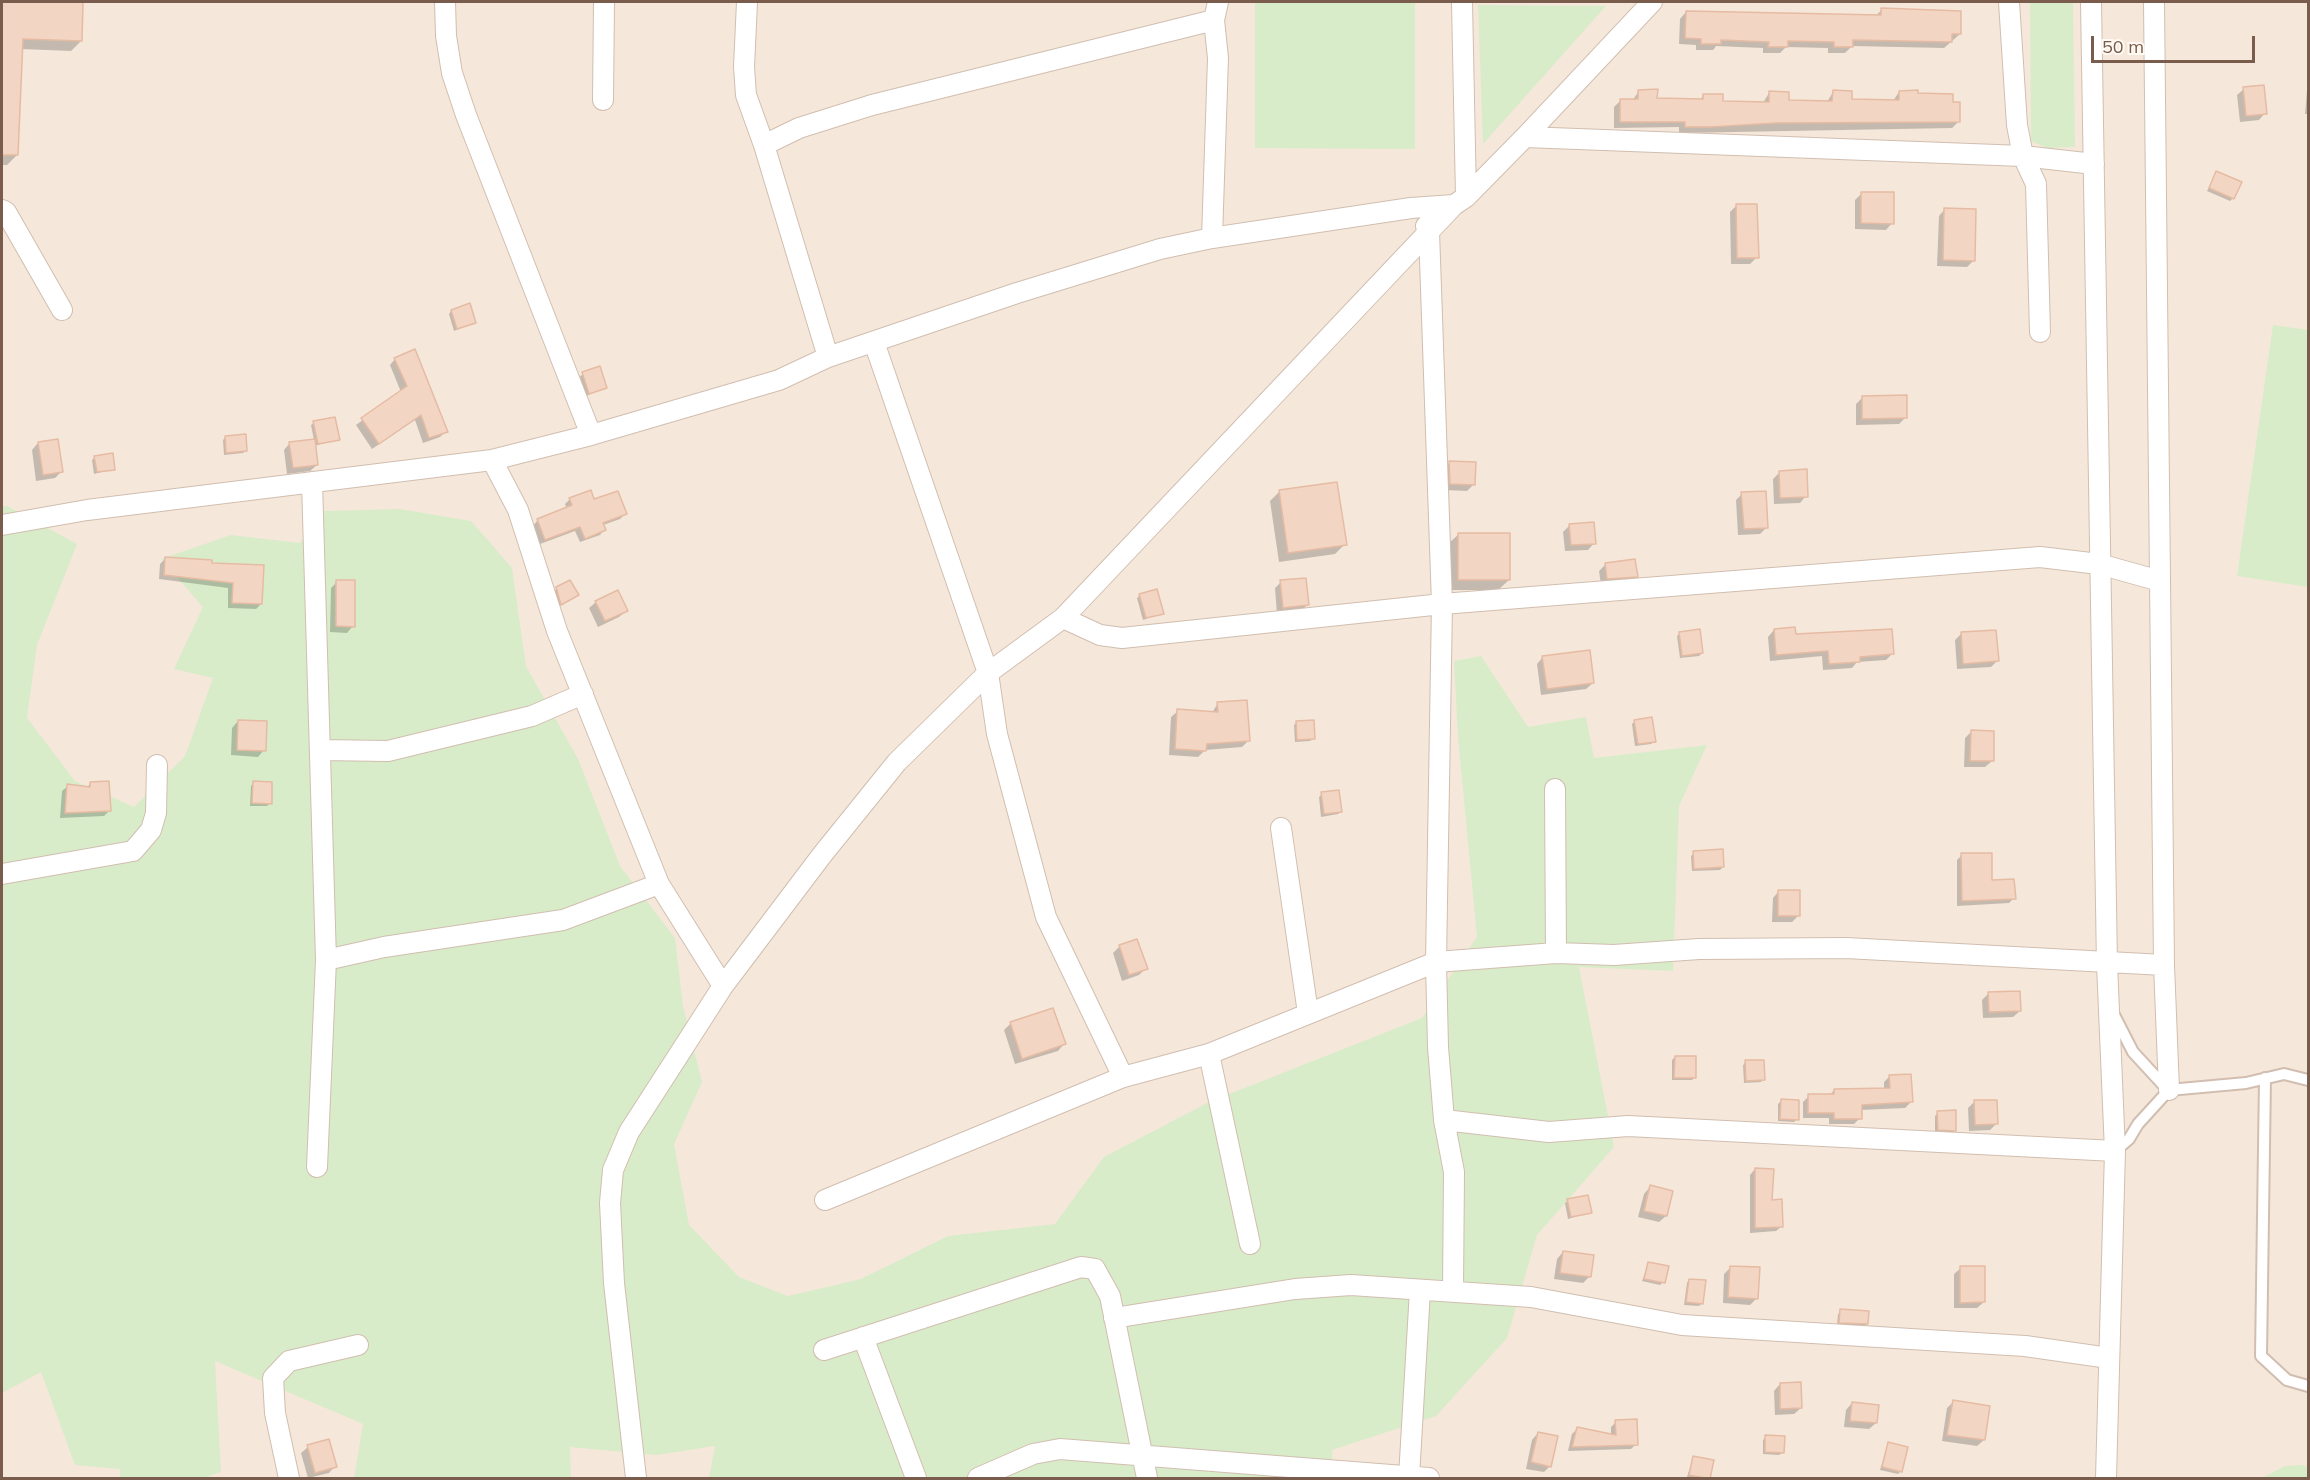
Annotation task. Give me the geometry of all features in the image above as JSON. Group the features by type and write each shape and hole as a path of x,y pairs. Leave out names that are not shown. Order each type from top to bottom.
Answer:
{"street":[{"path":"445,2 446,36 452,73 466,115 591,435"},
{"path":"603,100 604,2"},
{"path":"747,2 744,67 746,95 764,145 828,357"},
{"path":"1460,201 1462,2"},
{"path":"636,1479 614,1283 610,1203 614,1170 629,1132 723,986 822,855 897,762 988,673 1063,618 1429,231 1525,137 1652,2"},
{"path":"2009,2 2017,125 2023,156 2036,184 2040,332"},
{"path":"2091,2 2107,964 2115,1151 2106,1479"},
{"path":"2154,2 2164,965 2169,1090"},
{"path":"764,145 799,128 872,105 1216,11 1218,58 1212,238"},
{"path":"1525,137 2023,156 2094,164"},
{"path":"2,525 87,510 492,460 591,435 779,380 828,357 1099,266 1212,238 1460,201"},
{"path":"1411,208 1429,231 1442,604 1436,963 1438,1047 1444,1120 1454,1172 1453,1291"},
{"path":"2,210 6,212 62,310"},
{"path":"874,342 988,673 997,734 1046,917 1123,1077"},
{"path":"492,460 518,510 557,630 659,884 723,986"},
{"path":"312,482 326,960 318,1167"},
{"path":"1063,618 1100,635 1122,638 1442,604 2040,557 2099,564 2160,581"},
{"path":"320,750 388,751 531,716 583,694"},
{"path":"2,874 133,851 151,830 156,813 157,765"},
{"path":"1555,789 1556,953"},
{"path":"1281,828 1308,1013"},
{"path":"326,960 384,947 563,920 659,884"},
{"path":"825,1200 1123,1077 1209,1054 1436,963 1556,953 1614,955 1699,950 1846,948 2107,964 2164,965"},
{"path":"1209,1054 1250,1244"},
{"path":"1444,1120 1549,1132 1628,1126 2115,1151"},
{"path":"824,1350 1081,1268 1095,1269 1110,1296 1148,1479"},
{"path":"1114,1318 1295,1289 1351,1285 1530,1297 1682,1325 2025,1346 2109,1358"},
{"path":"1409,1477 1420,1290"},
{"path":"863,1337 916,1479"},
{"path":"289,1479 275,1413 273,1378 289,1361 358,1345"},
{"path":"978,1479 1034,1454 1060,1449 1143,1455 1317,1474 1429,1479"}],"lane":[{"path":"2110,1005 2133,1052 2169,1090"},
{"path":"2115,1151 2129,1139 2138,1124 2169,1090 2246,1083 2284,1074 2308,1080"},
{"path":"2265,1078 2261,1356 2287,1380 2308,1386"}],"shaded area":[{"path":"2,2 2308,2 2308,1478 2,1478"}],"green space":[{"path":"1255,2 1415,2 1415,149 1255,148"},
{"path":"2030,2 2073,2 2075,147 2047,148 2031,141"},
{"path":"1478,5 1606,6 1483,144"},
{"path":"2273,325 2308,330 2308,587 2237,576"},
{"path":"2,506 7,506 77,544 37,645 27,718 75,781 134,807 185,756 213,678 174,669 203,607 161,559 231,535 300,543 324,511 400,509 471,521 512,568 526,666 579,761 620,866 675,938 683,1006 702,1082 674,1144 689,1225 739,1277 788,1296 861,1279 948,1236 1055,1224 1104,1157 1209,1102 1422,1018 1477,937 1458,737 1454,661 1481,656 1528,727 1586,717 1594,758 1707,745 1679,806 1673,971 1579,967 1614,1147 1537,1235 1507,1338 1436,1416 1332,1450 1333,1478 709,1478 715,1446 656,1455 570,1447 571,1478 354,1478 363,1424 215,1361 221,1472 204,1478 120,1478 120,1469 75,1465 41,1372 2,1393"},
{"path":"2303,1465 2308,1468 2308,1478 2262,1478 2285,1466"}],"building":[{"path":"2,2 83,2 82,41 23,39 18,155 2,155"},
{"path":"1881,8 1961,11 1961,34 1952,34 1952,42 1853,40 1853,47 1834,47 1834,42 1788,41 1788,47 1768,47 1769,42 1721,40 1721,44 1701,44 1701,39 1685,38 1686,11 1881,15"},
{"path":"2264,85 2267,114 2246,116 2243,87"},
{"path":"1658,89 1657,98 1703,99 1703,94 1723,94 1723,101 1769,102 1769,91 1789,92 1789,100 1832,101 1833,90 1852,91 1852,99 1899,100 1899,91 1918,90 1918,93 1953,94 1953,102 1960,102 1960,122 1776,123 1685,127 1685,122 1620,122 1620,99 1638,99 1638,90"},
{"path":"2216,171 2242,182 2234,199 2209,188"},
{"path":"1861,192 1894,192 1894,224 1861,223"},
{"path":"1736,204 1757,204 1759,258 1737,258"},
{"path":"1944,208 1976,209 1975,261 1943,260"},
{"path":"470,303 476,323 457,329 451,310"},
{"path":"415,349 448,432 429,438 421,415 379,444 361,418 407,386 394,358"},
{"path":"600,366 607,388 589,394 582,372"},
{"path":"1907,395 1907,418 1862,419 1862,396"},
{"path":"335,417 340,440 318,444 313,421"},
{"path":"246,434 247,451 226,453 225,436"},
{"path":"58,439 63,472 43,475 38,442"},
{"path":"315,439 318,465 293,468 289,442"},
{"path":"113,453 115,470 97,472 94,456"},
{"path":"1449,461 1476,462 1475,485 1450,484"},
{"path":"1807,469 1808,497 1780,498 1779,471"},
{"path":"1337,482 1347,545 1288,553 1279,490"},
{"path":"591,490 594,499 618,491 627,514 603,523 606,530 585,539 580,527 545,540 537,519 572,505 569,498"},
{"path":"1766,491 1768,528 1744,529 1741,492"},
{"path":"1594,522 1596,544 1571,545 1569,524"},
{"path":"1458,533 1510,533 1510,580 1458,580"},
{"path":"165,557 212,560 212,563 264,565 262,604 232,603 233,583 164,575"},
{"path":"1635,559 1638,577 1607,579 1605,563"},
{"path":"1306,578 1309,605 1283,608 1280,580"},
{"path":"336,580 355,580 355,627 336,626"},
{"path":"570,580 579,595 561,605 556,587"},
{"path":"1157,589 1164,614 1146,618 1139,594"},
{"path":"618,590 628,611 605,621 595,601"},
{"path":"1795,627 1796,634 1892,629 1894,654 1860,657 1860,662 1829,664 1828,651 1776,655 1774,629"},
{"path":"1700,629 1703,653 1682,656 1679,632"},
{"path":"1996,630 1999,661 1963,664 1961,632"},
{"path":"1590,650 1594,683 1547,689 1542,656"},
{"path":"1247,700 1250,741 1207,744 1206,751 1175,749 1177,709 1218,712 1217,702"},
{"path":"1652,717 1656,742 1638,744 1634,720"},
{"path":"238,720 267,721 266,751 237,750"},
{"path":"1314,720 1315,739 1297,740 1296,721"},
{"path":"1971,730 1994,731 1994,761 1970,761"},
{"path":"109,781 111,811 65,813 67,784 90,787 90,782"},
{"path":"253,781 272,782 272,804 252,803"},
{"path":"1339,790 1342,812 1324,814 1321,792"},
{"path":"1723,849 1724,867 1694,869 1693,851"},
{"path":"1961,853 1992,853 1992,880 2014,879 2016,899 1962,901"},
{"path":"1778,890 1800,890 1800,916 1778,916"},
{"path":"1137,939 1148,969 1129,975 1119,945"},
{"path":"2020,991 2021,1011 1989,1012 1988,992"},
{"path":"1053,1008 1066,1044 1022,1059 1010,1022"},
{"path":"1675,1056 1696,1056 1696,1078 1674,1078"},
{"path":"1745,1060 1764,1060 1765,1080 1746,1081"},
{"path":"1911,1074 1913,1102 1862,1105 1862,1119 1834,1119 1834,1113 1808,1113 1808,1094 1834,1094 1834,1089 1890,1088 1889,1075"},
{"path":"1781,1099 1799,1100 1799,1120 1780,1119"},
{"path":"1974,1100 1997,1100 1998,1124 1975,1125"},
{"path":"1956,1110 1956,1131 1938,1130 1937,1111"},
{"path":"1755,1168 1774,1169 1772,1200 1782,1199 1783,1227 1755,1228"},
{"path":"1650,1185 1673,1191 1667,1216 1644,1211"},
{"path":"1588,1195 1592,1213 1571,1217 1567,1199"},
{"path":"1563,1251 1594,1255 1591,1277 1560,1273"},
{"path":"1648,1262 1669,1266 1665,1283 1644,1279"},
{"path":"1730,1266 1760,1267 1758,1299 1728,1297"},
{"path":"1960,1266 1985,1266 1985,1302 1960,1303"},
{"path":"1689,1279 1706,1280 1703,1304 1686,1302"},
{"path":"1840,1309 1869,1311 1868,1324 1839,1323"},
{"path":"1801,1382 1802,1408 1780,1409 1780,1383"},
{"path":"1953,1400 1990,1406 1985,1440 1947,1435"},
{"path":"1852,1402 1879,1405 1877,1423 1850,1421"},
{"path":"1637,1419 1638,1445 1572,1447 1577,1427 1616,1435 1615,1420"},
{"path":"1538,1432 1558,1436 1551,1467 1531,1462"},
{"path":"1765,1435 1785,1436 1784,1453 1765,1452"},
{"path":"329,1439 337,1467 315,1473 307,1445"},
{"path":"1888,1442 1908,1447 1902,1472 1882,1467"},
{"path":"1693,1456 1714,1460 1710,1479 1689,1475"}]}
